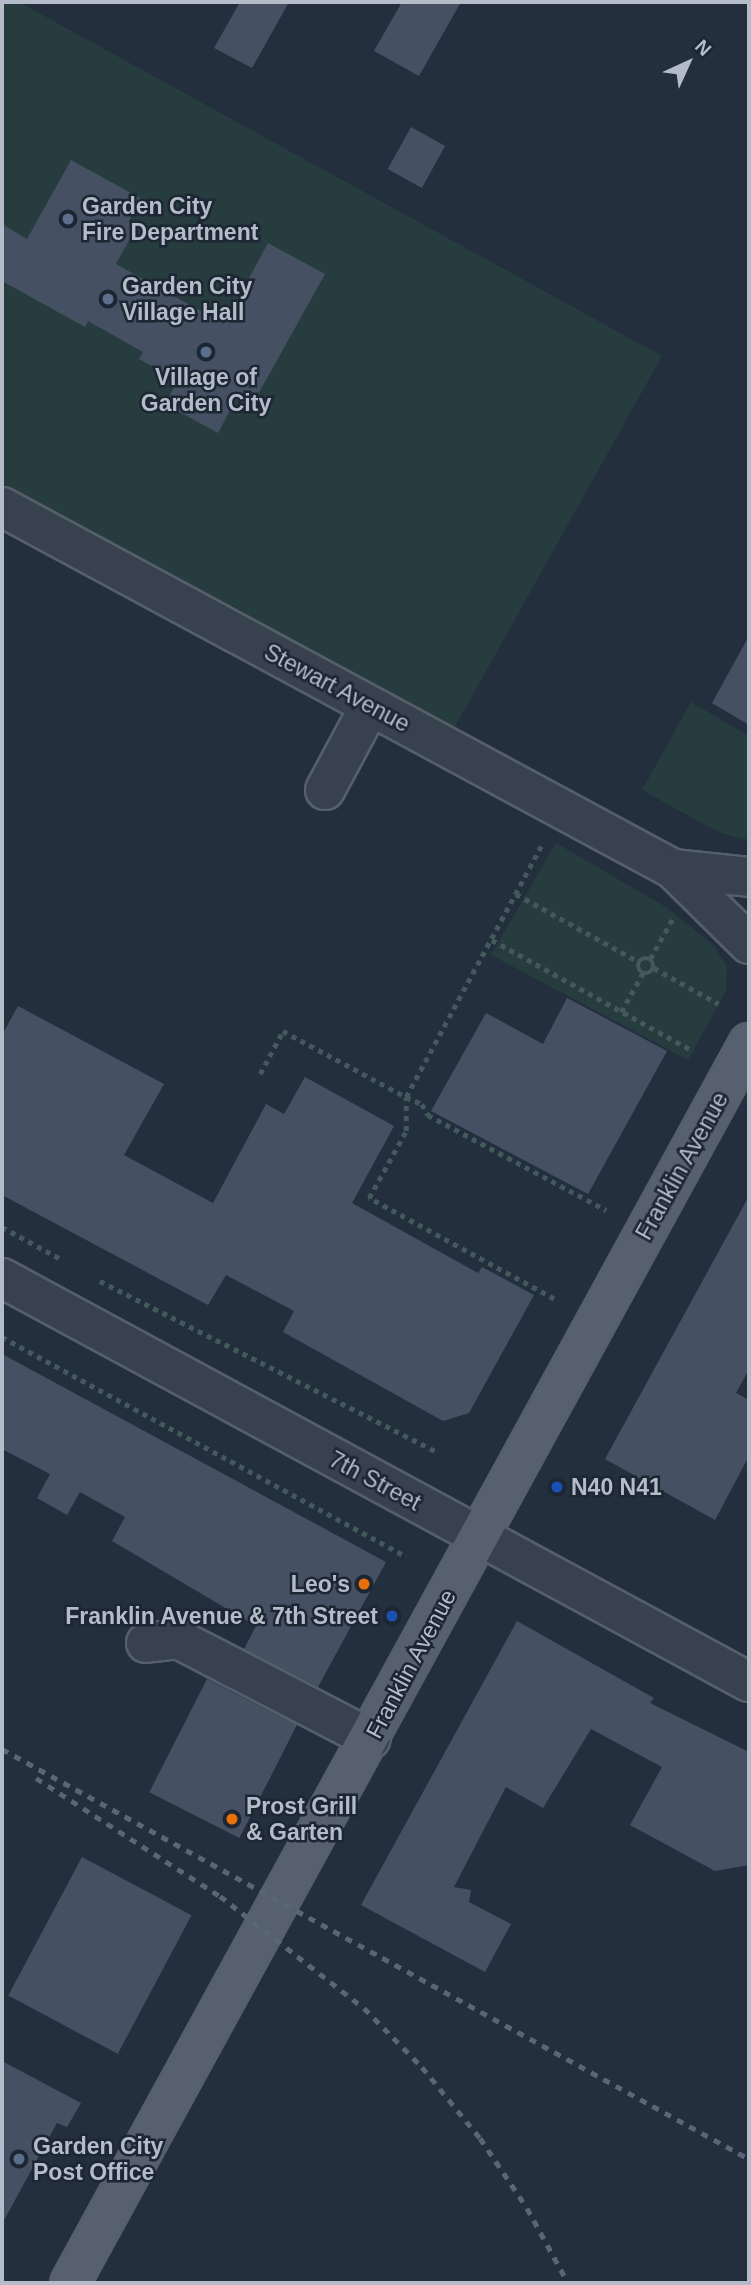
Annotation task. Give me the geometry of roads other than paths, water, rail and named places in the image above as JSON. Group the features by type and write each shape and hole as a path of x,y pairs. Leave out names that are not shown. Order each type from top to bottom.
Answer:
{"main road":[{"name":"Franklin Avenue","path":"71,2283 749,1042"}],"street":[{"name":"Stewart Avenue","path":"2,507 673,869 749,944"},
{"path":"325,790 370,706"},
{"name":"Stewart Avenue","path":"673,869 749,877"},
{"name":"7th Street","path":"2,1278 749,1682"},
{"path":"146,1643 178,1639 370,1739"}],"railway":[{"path":"2,1749 749,2159"},
{"path":"36,1778 220,1896 364,2008 422,2067 480,2138 527,2208 568,2283"}],"place":[{"name":"Garden City Fire Department","path":"68,219"},
{"name":"Garden City Village Hall","path":"108,299"},
{"name":"Village of Garden City","path":"206,352"},
{"name":"N40 N41","path":"557,1487"},
{"name":"Leo's","path":"364,1584"},
{"name":"Franklin Avenue & 7th Street","path":"392,1616"},
{"name":"Prost Grill & Garten","path":"232,1819"},
{"name":"Garden City Post Office","path":"19,2159"}]}
